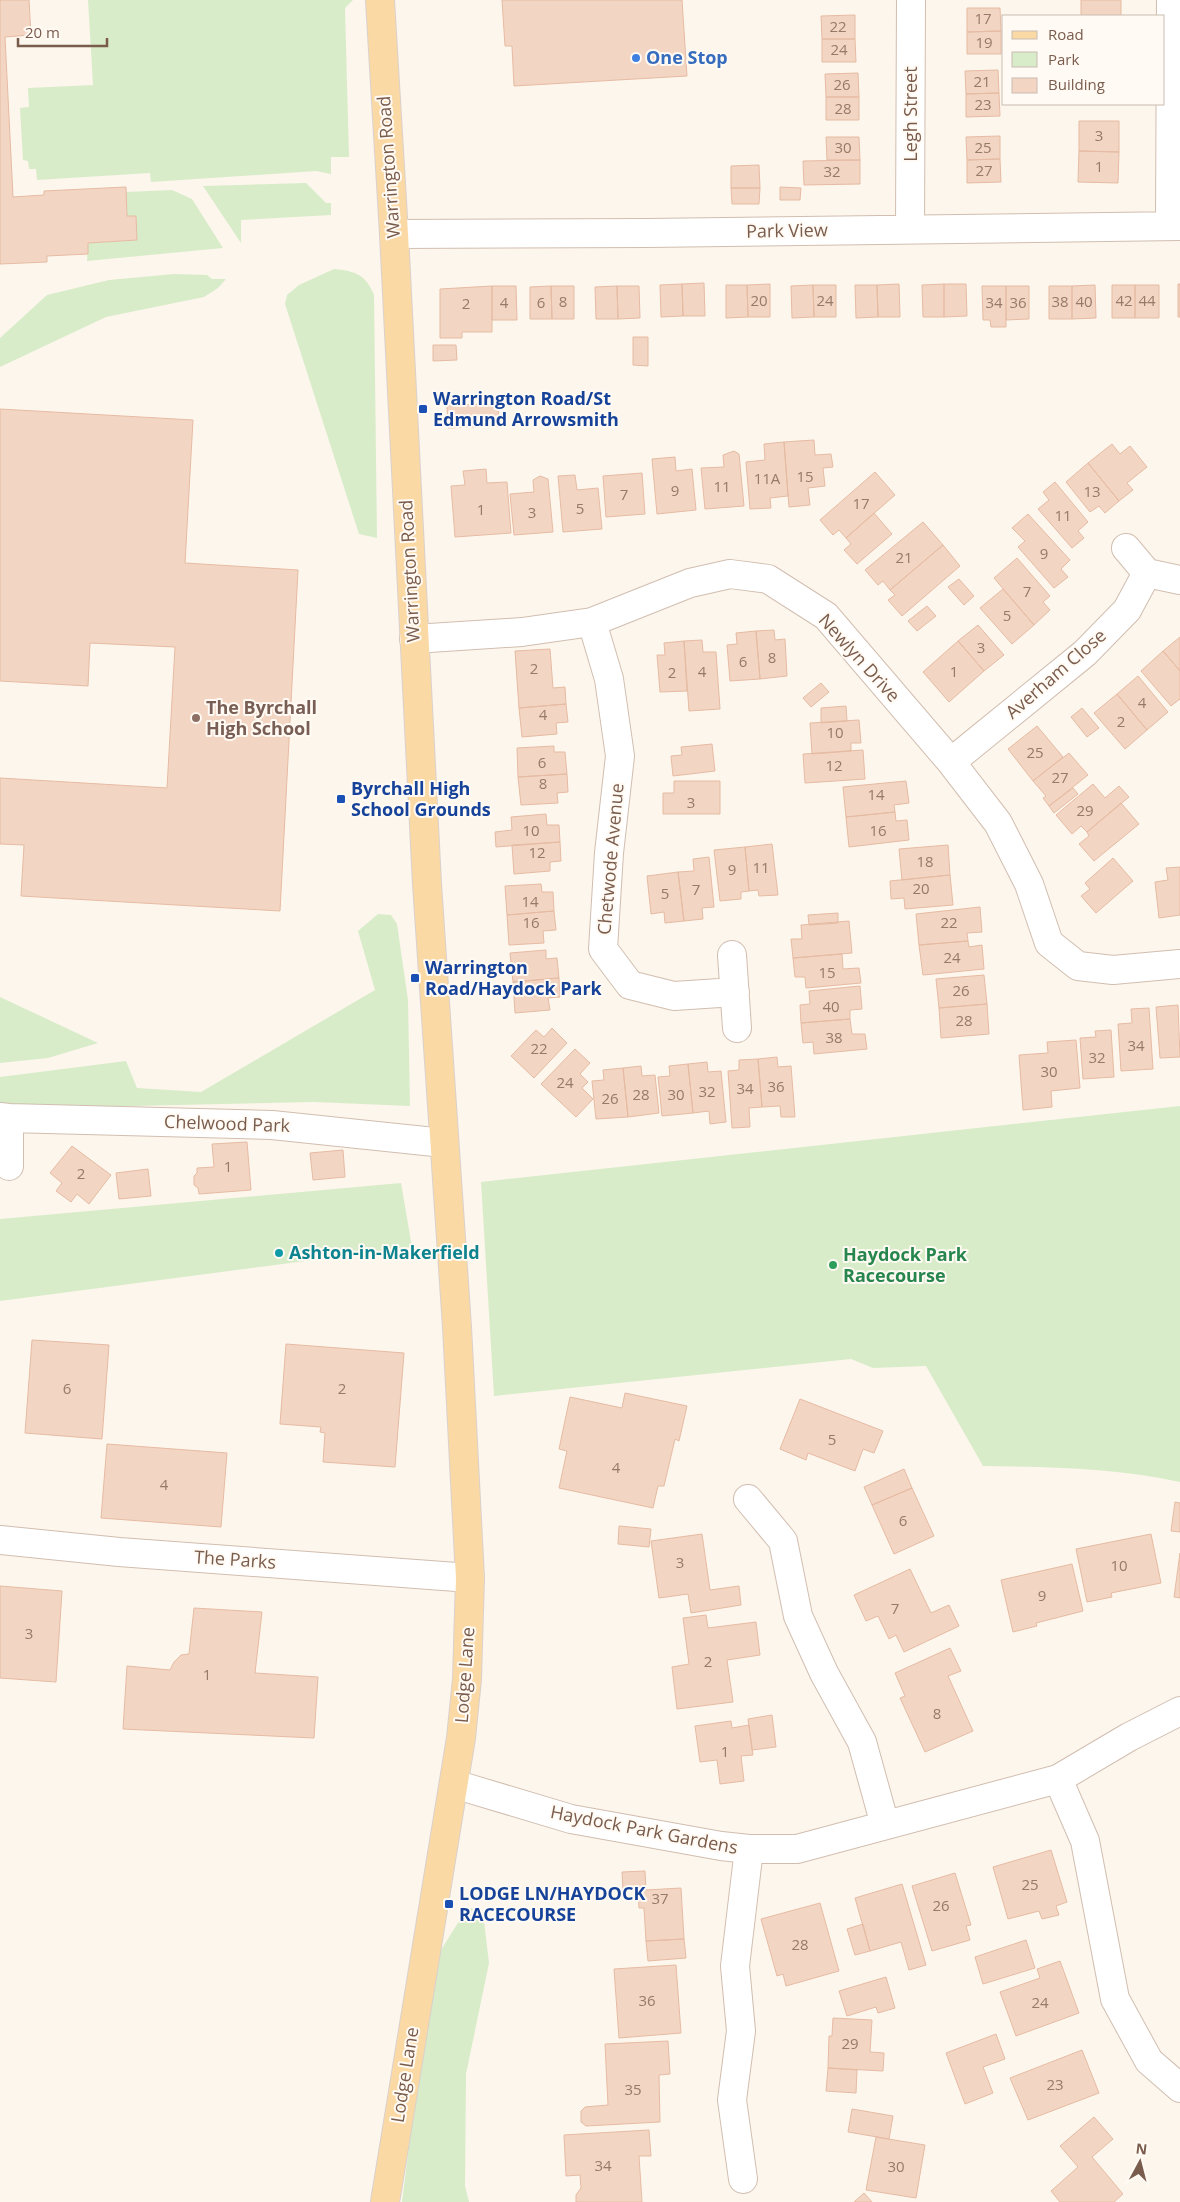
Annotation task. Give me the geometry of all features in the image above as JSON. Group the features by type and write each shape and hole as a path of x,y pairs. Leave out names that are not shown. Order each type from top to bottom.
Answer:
{"main road":[{"name":"Warrington Road","path":"380,0 394,234 414,639 444,1143"},
{"name":"Lodge Lane","path":"385,2202 454,1784 467,1680 470,1578 458,1346 444,1143"}],"street":[{"name":"Legh Street","path":"910,229 911,0"},
{"path":"1171,0 1175,226"},
{"name":"Park View","path":"394,234 648,233 1175,226"},
{"path":"1126,548 1147,573 1180,580"},
{"name":"Averham Close","path":"951,762 1085,653 1127,610 1147,573"},
{"name":"Newlyn Drive","path":"414,639 522,632 592,622 698,581 730,574 768,579 826,616 951,762 998,822 1029,884 1049,944 1078,966 1113,970 1180,964"},
{"name":"Chetwode Avenue","path":"592,622 609,679 620,756 608,853 603,949 630,985 674,996 735,992"},
{"path":"732,955 737,1028"},
{"name":"Chelwood Park","path":"9,1166 5,1118 272,1125 444,1143"},
{"path":"748,1499 783,1542 798,1616 824,1673 862,1742 886,1824"},
{"name":"The Parks","path":"0,1540 119,1552 470,1578"},
{"name":"Haydock Park Gardens","path":"454,1784 571,1819 749,1849 797,1849 1058,1779 1129,1737 1180,1711"},
{"path":"1058,1779 1085,1842 1115,1999 1149,2061 1180,2088"},
{"name":"Haydock Park Gardens","path":"742,2179 732,2100 742,2031 734,1966 749,1849"}],"green space":[{"path":"88,0 353,0 345,8 349,157 331,157 331,174 316,171 151,182 150,173 37,180 36,169 29,169 28,161 23,160 20,108 29,107 28,88 93,85"},
{"path":"306,183 326,203 331,203 331,215 241,220 241,243 203,186"},
{"path":"172,190 192,199 223,248 87,261 88,243 137,240 136,216 127,216 126,192"},
{"path":"334,269 359,275 371,288 374,295 377,538 359,534 285,304 287,295 299,285"},
{"path":"174,274 207,275 212,279 226,279 218,288 204,297 106,317 0,367 0,338 47,295 109,280"},
{"path":"378,914 391,915 397,924 408,1000 410,1106 314,1102 0,1109 0,1077 126,1061 137,1088 201,1092 375,990 358,931"},
{"path":"0,997 98,1043 48,1058 0,1063"},
{"name":"Haydock Park Racecourse","path":"1180,1106 1180,1482 1107,1471 983,1466 926,1366 873,1368 851,1359 494,1396 481,1182"},
{"path":"401,1183 412,1247 0,1301 0,1219"},
{"path":"468,1907 483,1913 489,1963 466,2074 465,2186 469,2202 402,2202 432,1964"}],"building":[{"path":"0,0 29,0 31,35 5,37 13,197 44,195 44,191 126,187 127,216 136,216 137,240 88,243 88,254 47,256 47,262 0,264"},
{"path":"502,0 682,0 687,76 514,86 512,46 505,46"},
{"path":"1081,0 1121,0 1121,15 1081,15"},
{"path":"967,8 1000,8 1001,31 967,32"},
{"path":"855,15 855,39 822,39 821,16"},
{"path":"1001,31 1001,54 967,54 967,32"},
{"path":"822,39 855,39 856,62 822,62"},
{"path":"998,70 999,93 966,94 965,71"},
{"path":"858,73 859,97 826,97 825,74"},
{"path":"999,93 1000,116 966,117 966,94"},
{"path":"826,97 859,97 859,120 826,120"},
{"path":"1079,121 1119,121 1119,152 1079,151"},
{"path":"1000,136 1000,159 967,160 966,137"},
{"path":"826,137 859,137 860,160 827,160"},
{"path":"1079,151 1119,152 1118,183 1078,182"},
{"path":"1000,159 1001,182 967,183 967,160"},
{"path":"860,160 860,184 804,185 803,161"},
{"path":"759,165 760,188 731,188 731,166"},
{"path":"780,187 801,188 800,200 780,200"},
{"path":"731,188 760,188 759,204 732,204"},
{"path":"704,283 705,316 683,316 682,284"},
{"path":"682,284 683,316 661,317 660,285"},
{"path":"770,284 770,317 748,317 747,285"},
{"path":"899,284 900,317 878,317 877,285"},
{"path":"944,284 944,317 923,317 922,285"},
{"path":"944,284 966,284 967,316 944,317"},
{"path":"1178,284 1180,284 1180,317 1178,317"},
{"path":"726,285 747,285 748,317 726,318"},
{"path":"813,285 814,317 792,318 791,286"},
{"path":"813,285 836,285 836,317 814,317"},
{"path":"855,285 877,285 878,317 856,318"},
{"path":"1095,285 1096,318 1072,319 1072,286"},
{"path":"1112,285 1135,285 1135,318 1112,318"},
{"path":"1135,285 1159,285 1159,318 1135,318"},
{"path":"492,286 492,332 462,332 462,338 440,338 440,289"},
{"path":"492,286 516,286 517,320 492,320"},
{"path":"551,286 574,286 574,319 552,319"},
{"path":"551,286 552,319 530,319 530,287"},
{"path":"617,286 618,319 596,319 595,287"},
{"path":"617,286 639,286 640,318 618,319"},
{"path":"982,286 1006,286 1006,327 991,327 990,320 983,320"},
{"path":"1006,286 1029,286 1029,319 1006,320"},
{"path":"1049,286 1072,286 1072,319 1049,319"},
{"path":"633,337 648,337 648,366 633,365"},
{"path":"433,345 456,345 457,360 433,361"},
{"path":"498,403 499,426 448,428 447,406"},
{"path":"0,409 193,420 185,563 298,570 280,911 21,896 24,845 0,844 0,778 167,788 175,647 90,643 88,686 0,681"},
{"path":"814,440 815,455 831,454 833,467 823,468 825,486 808,488 810,505 789,507 784,442"},
{"path":"784,442 788,496 770,498 771,508 750,509 746,462 765,460 764,444"},
{"path":"1112,444 1120,454 1130,446 1147,467 1127,483 1133,490 1119,501 1088,463"},
{"path":"734,451 739,454 744,506 705,509 701,468 724,467 723,455"},
{"path":"675,457 676,471 692,469 696,510 657,514 652,459"},
{"path":"1088,463 1119,501 1105,513 1099,506 1090,512 1066,482"},
{"path":"486,469 487,483 507,482 511,533 455,537 451,486 465,485 463,471"},
{"path":"875,472 895,495 846,538 839,530 833,535 820,520"},
{"path":"642,473 645,514 606,517 603,476"},
{"path":"575,475 577,490 598,488 602,529 563,532 558,476"},
{"path":"540,476 548,479 553,532 514,535 510,494 534,492 533,480"},
{"path":"1055,482 1088,522 1078,531 1084,538 1072,548 1038,509 1049,500 1043,492"},
{"path":"874,513 892,534 857,564 844,550 851,544 846,538"},
{"path":"1028,514 1070,560 1061,569 1068,577 1054,588 1018,547 1025,541 1012,528"},
{"path":"923,522 943,545 890,590 883,581 878,585 865,570"},
{"path":"943,545 960,566 902,616 888,600 895,595 890,590"},
{"path":"1017,558 1050,596 1043,602 1050,610 1034,625 994,578"},
{"path":"959,579 974,596 964,605 948,587"},
{"path":"1003,589 1034,625 1012,644 980,608"},
{"path":"927,606 936,616 917,631 908,621"},
{"path":"978,625 1004,655 984,671 958,641"},
{"path":"774,630 775,640 785,639 787,676 760,679 756,631"},
{"path":"756,631 760,679 730,681 727,645 737,644 736,633"},
{"path":"1180,637 1180,671 1163,651"},
{"path":"702,640 703,652 716,652 720,709 689,711 684,641"},
{"path":"684,641 687,691 660,692 657,655 665,655 664,643"},
{"path":"958,641 984,671 949,702 923,672"},
{"path":"550,649 553,688 565,687 566,704 519,708 515,651"},
{"path":"1163,651 1180,671 1180,699 1171,706 1141,671"},
{"path":"1138,676 1168,712 1147,730 1117,694"},
{"path":"821,683 829,692 811,707 803,698"},
{"path":"1117,694 1147,730 1125,749 1094,713"},
{"path":"566,704 568,722 556,723 557,734 522,737 519,708"},
{"path":"846,706 847,721 821,723 821,708"},
{"path":"1082,708 1099,728 1087,737 1071,717"},
{"path":"859,720 861,743 851,743 851,751 812,754 810,723"},
{"path":"1037,726 1063,757 1033,781 1008,749"},
{"path":"712,744 715,771 673,776 671,756 682,755 681,747"},
{"path":"554,746 554,752 565,752 567,774 518,777 517,748"},
{"path":"863,750 865,779 805,783 803,754"},
{"path":"1069,753 1088,775 1049,806 1043,798 1046,796 1033,781"},
{"path":"567,774 568,792 557,793 558,803 521,805 518,777"},
{"path":"674,781 720,781 720,814 663,814 663,793 674,793"},
{"path":"906,781 909,803 894,805 895,812 846,817 843,787"},
{"path":"1093,784 1105,798 1119,786 1129,797 1087,832 1081,826 1072,834 1056,815"},
{"path":"1073,788 1078,794 1054,813 1049,806"},
{"path":"1121,803 1139,824 1094,861 1079,844 1089,836 1087,832"},
{"path":"895,812 896,821 907,820 909,840 849,847 846,817"},
{"path":"546,814 547,825 559,825 560,842 496,847 495,832 512,830 511,817"},
{"path":"560,842 561,861 550,862 550,871 514,874 512,845"},
{"path":"772,844 778,895 759,896 758,890 749,891 745,847"},
{"path":"948,845 950,875 902,880 899,849"},
{"path":"745,847 749,891 741,892 741,899 720,901 714,850"},
{"path":"709,857 714,907 702,908 703,919 684,921 678,872 694,871 693,859"},
{"path":"1113,858 1133,881 1096,913 1081,896 1090,889 1085,883"},
{"path":"1180,867 1180,915 1159,918 1155,882 1168,880 1166,868"},
{"path":"678,872 684,921 665,923 664,912 651,914 647,876"},
{"path":"950,875 953,905 905,909 904,898 891,899 890,881"},
{"path":"541,884 542,892 553,892 554,911 507,915 505,886"},
{"path":"980,907 982,932 967,933 968,941 919,945 916,914"},
{"path":"554,911 556,930 543,931 544,943 509,945 507,915"},
{"path":"838,913 838,923 809,925 808,915"},
{"path":"849,921 852,953 793,958 791,939 802,939 801,925"},
{"path":"968,941 969,947 982,945 984,969 923,975 919,945"},
{"path":"546,950 546,959 557,958 559,978 513,982 510,953"},
{"path":"842,954 843,969 859,968 861,983 806,988 805,977 795,977 793,958"},
{"path":"984,975 987,1004 939,1008 936,979"},
{"path":"559,978 560,997 548,998 550,1010 515,1013 513,982"},
{"path":"860,986 862,1009 850,1010 850,1019 801,1023 800,1005 810,1004 809,991"},
{"path":"987,1004 989,1034 941,1038 939,1008"},
{"path":"1178,1005 1180,1057 1160,1058 1156,1007"},
{"path":"1149,1008 1153,1069 1121,1071 1118,1024 1132,1023 1131,1009"},
{"path":"850,1019 852,1034 865,1034 867,1049 814,1054 813,1042 803,1043 801,1023"},
{"path":"552,1028 567,1043 534,1078 511,1056 536,1030 544,1037"},
{"path":"1111,1030 1114,1077 1083,1079 1080,1038 1096,1037 1095,1031"},
{"path":"1076,1040 1080,1088 1051,1091 1052,1107 1023,1110 1019,1055 1048,1053 1047,1042"},
{"path":"575,1049 590,1063 580,1074 588,1082 582,1088 593,1099 576,1117 541,1084"},
{"path":"777,1057 778,1067 791,1066 795,1117 781,1117 780,1106 762,1107 758,1059"},
{"path":"758,1059 762,1107 749,1108 750,1127 732,1128 728,1071 739,1070 739,1060"},
{"path":"707,1062 708,1072 721,1071 726,1122 710,1124 709,1111 693,1113 688,1064"},
{"path":"688,1064 693,1113 662,1116 658,1077 670,1076 669,1066"},
{"path":"641,1066 642,1076 655,1075 659,1113 628,1117 623,1068"},
{"path":"623,1068 628,1117 596,1119 592,1081 604,1080 603,1070"},
{"path":"247,1142 251,1190 199,1194 198,1188 194,1185 194,1176 197,1173 197,1168 214,1167 212,1144"},
{"path":"72,1146 111,1175 89,1204 77,1194 71,1202 56,1191 62,1183 50,1173"},
{"path":"343,1150 345,1177 313,1180 310,1153"},
{"path":"148,1169 151,1196 119,1199 116,1173"},
{"path":"32,1340 109,1345 102,1439 25,1433"},
{"path":"286,1344 404,1353 395,1467 323,1462 325,1433 320,1432 321,1427 280,1424"},
{"path":"625,1393 687,1406 679,1441 675,1439 664,1486 658,1486 653,1508 559,1488 567,1451 559,1449 570,1397 622,1408"},
{"path":"800,1399 883,1431 874,1453 863,1449 855,1471 808,1453 806,1460 780,1449"},
{"path":"107,1444 227,1453 221,1527 101,1518"},
{"path":"904,1469 912,1488 872,1505 864,1487"},
{"path":"912,1488 934,1536 894,1554 872,1505"},
{"path":"1175,1502 1180,1503 1180,1532 1171,1531"},
{"path":"619,1526 651,1529 649,1547 618,1544"},
{"path":"702,1534 710,1590 739,1586 741,1605 691,1613 688,1594 659,1598 651,1541"},
{"path":"1151,1534 1161,1583 1111,1593 1112,1597 1087,1602 1076,1549"},
{"path":"1180,1553 1180,1598 1174,1597"},
{"path":"1072,1564 1083,1611 1036,1623 1037,1626 1013,1632 1001,1580"},
{"path":"910,1569 931,1613 949,1605 959,1626 904,1652 896,1635 889,1639 878,1616 866,1621 854,1595"},
{"path":"0,1586 62,1591 56,1682 0,1678"},
{"path":"194,1608 262,1612 255,1673 318,1677 314,1738 123,1729 127,1666 170,1670 174,1662 181,1655 189,1654"},
{"path":"706,1615 708,1628 756,1622 760,1655 727,1660 733,1702 677,1709 672,1667 689,1664 683,1618"},
{"path":"950,1648 961,1671 948,1676 973,1731 925,1752 900,1698 905,1696 895,1673"},
{"path":"772,1715 776,1747 752,1750 748,1719"},
{"path":"731,1721 732,1728 749,1725 753,1755 741,1756 744,1781 720,1784 717,1760 700,1762 695,1726"},
{"path":"1051,1850 1067,1902 1056,1906 1059,1915 1042,1919 1039,1911 1008,1919 993,1867"},
{"path":"645,1871 646,1890 681,1888 684,1939 646,1941 644,1908 639,1908 638,1889 623,1890 622,1872"},
{"path":"955,1873 971,1925 966,1926 970,1940 932,1951 912,1886"},
{"path":"902,1884 926,1965 909,1970 901,1942 870,1951 855,1898"},
{"path":"820,1903 839,1971 786,1986 783,1974 777,1976 761,1919"},
{"path":"863,1924 870,1951 855,1955 847,1929"},
{"path":"684,1939 686,1958 648,1961 646,1941"},
{"path":"1026,1940 1035,1968 983,1984 975,1957"},
{"path":"1060,1961 1079,2013 1016,2036 1000,1992 1040,1978 1037,1969"},
{"path":"676,1965 681,2033 619,2038 614,1969"},
{"path":"886,1977 895,2008 878,2013 876,2007 847,2016 839,1991"},
{"path":"833,2018 872,2020 870,2052 884,2053 883,2071 828,2068 829,2036 832,2036"},
{"path":"996,2034 1005,2059 983,2067 993,2093 965,2104 946,2053"},
{"path":"668,2041 670,2074 659,2075 660,2122 586,2126 581,2122 581,2111 585,2107 608,2105 605,2044"},
{"path":"1082,2050 1099,2093 1028,2120 1010,2078"},
{"path":"828,2068 857,2070 856,2093 826,2091"},
{"path":"852,2109 893,2116 889,2139 848,2132"},
{"path":"1094,2117 1113,2139 1092,2157 1123,2194 1114,2202 1060,2202 1051,2191 1078,2167 1060,2146"},
{"path":"649,2130 651,2156 639,2156 642,2202 576,2202 576,2195 581,2188 580,2175 566,2176 564,2135"},
{"path":"876,2137 925,2145 916,2198 866,2190"},
{"path":"864,2193 872,2202 854,2202"}],"place":[{"name":"One Stop","path":"636,58"},
{"name":"Warrington Road/St Edmund Arrowsmith","path":"423,409"},
{"name":"The Byrchall High School","path":"196,718"},
{"name":"Byrchall High School Grounds","path":"341,799"},
{"name":"Warrington Road/Haydock Park","path":"415,978"},
{"name":"Ashton-in-Makerfield","path":"279,1253"},
{"name":"Haydock Park Racecourse","path":"833,1265"},
{"name":"LODGE LN/HAYDOCK RACECOURSE","path":"449,1904"}]}
